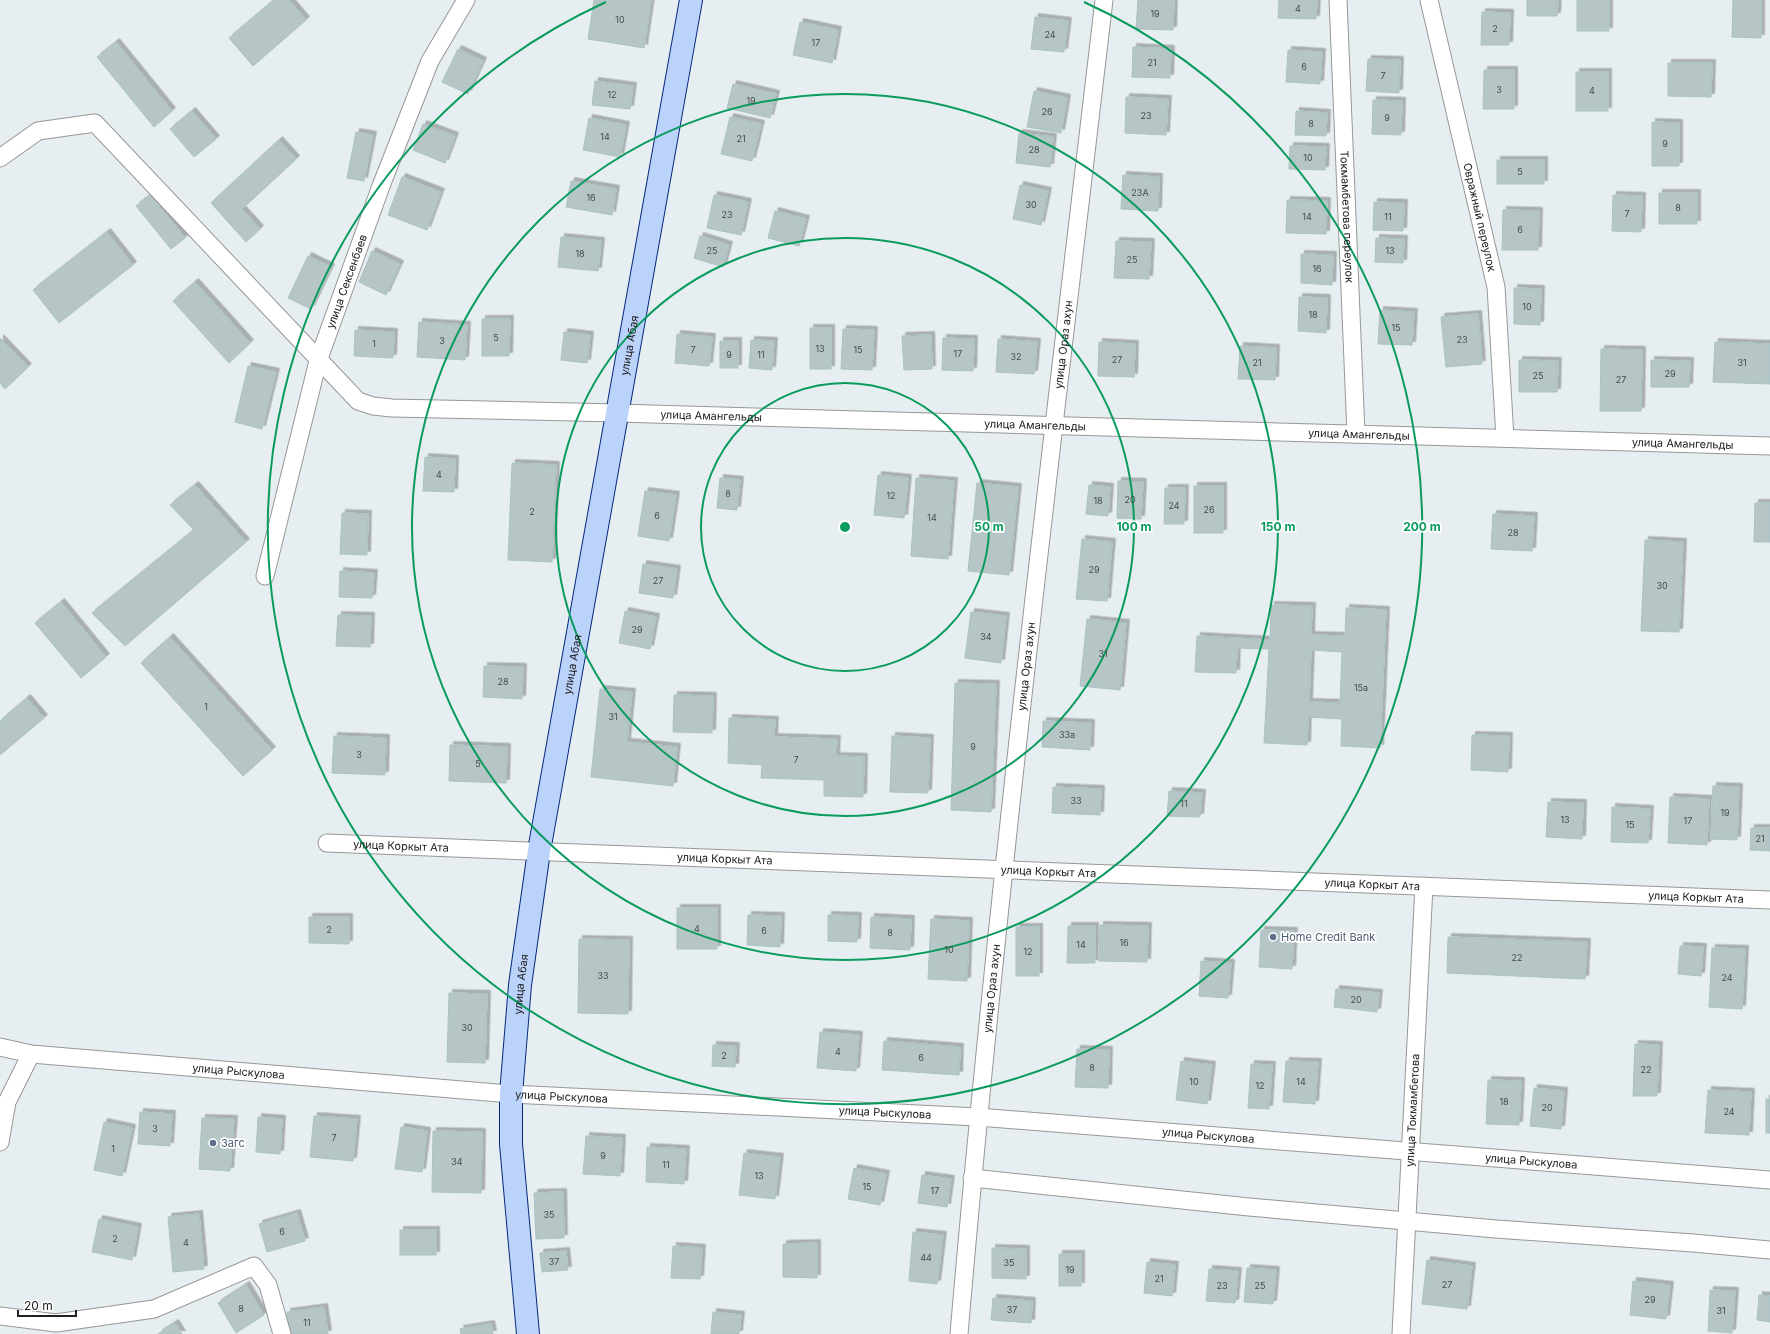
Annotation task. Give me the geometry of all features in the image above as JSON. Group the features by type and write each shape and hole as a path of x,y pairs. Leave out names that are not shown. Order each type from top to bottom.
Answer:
{"street":[{"name":"улица Сексенбаев","path":"265,576 318,361 380,186 430,61 466,0"},
{"name":"улица Абая","path":"528,1334 511,1144 511,1094 520,985 540,851 691,0"},
{"name":"улица Ораз ахун","path":"958,1334 978,1117 1005,869 1054,425 1104,0"},
{"name":"Токмамбетова переулок","path":"1338,0 1356,434"},
{"name":"Овражный переулок","path":"1429,0 1496,287 1505,438"},
{"name":"улица Амангельды","path":"0,158 38,131 95,123 318,361 358,401 373,406 392,408 1054,425 1770,446"},
{"name":"улица Коркыт Ата","path":"327,843 1770,900"},
{"name":"улица Токмамбетова","path":"1401,1334 1424,886"},
{"name":"улица Рыскулова","path":"0,1047 31,1054 511,1094 978,1117 1770,1180"},
{"path":"0,1142 7,1102 31,1054"},
{"path":"972,1178 1138,1196 1496,1230 1693,1243 1770,1250"},
{"path":"0,1316 56,1323 154,1309 254,1266 268,1285 282,1334"}],"building":[{"path":"274,0 289,0 306,20 253,66 229,38"},
{"path":"594,0 651,0 644,48 588,39"},
{"path":"1138,0 1174,0 1173,30 1136,29"},
{"path":"1279,0 1317,0 1316,19 1278,18"},
{"path":"1527,0 1558,0 1557,16 1527,16"},
{"path":"1577,0 1609,0 1609,31 1577,31"},
{"path":"1733,0 1761,0 1761,38 1732,37"},
{"path":"1482,12 1510,13 1509,45 1481,45"},
{"path":"1035,17 1068,21 1064,52 1031,49"},
{"path":"800,22 838,30 832,63 793,55"},
{"path":"116,42 172,111 154,127 97,57"},
{"path":"1133,47 1171,49 1170,78 1132,77"},
{"path":"458,49 483,61 468,94 442,82"},
{"path":"1288,50 1322,52 1320,84 1286,82"},
{"path":"1368,59 1400,60 1399,93 1366,91"},
{"path":"1668,63 1712,63 1711,97 1668,96"},
{"path":"1484,70 1514,70 1514,109 1483,109"},
{"path":"1576,72 1608,72 1608,111 1576,111"},
{"path":"595,81 633,86 630,109 592,105"},
{"path":"733,84 776,94 770,118 727,108"},
{"path":"1034,91 1067,98 1061,133 1027,127"},
{"path":"1126,97 1168,99 1166,135 1125,133"},
{"path":"1373,100 1402,101 1401,135 1372,134"},
{"path":"192,111 216,139 194,157 170,129"},
{"path":"1296,111 1327,113 1326,136 1295,135"},
{"path":"730,117 761,124 752,161 721,154"},
{"path":"589,118 626,125 620,157 583,150"},
{"path":"1652,122 1679,123 1679,166 1652,166"},
{"path":"423,124 455,136 445,163 413,150"},
{"path":"356,132 373,135 364,181 347,178"},
{"path":"1019,133 1053,137 1050,167 1016,163"},
{"path":"279,140 296,159 242,209 260,229 246,242 211,203"},
{"path":"1290,146 1326,147 1325,170 1289,169"},
{"path":"1497,160 1544,160 1544,184 1497,184"},
{"path":"1123,175 1159,177 1158,211 1121,209"},
{"path":"402,177 441,192 427,230 388,215"},
{"path":"571,181 616,189 612,215 566,207"},
{"path":"1020,185 1048,191 1041,225 1013,219"},
{"path":"1659,193 1697,193 1697,224 1659,224"},
{"path":"150,195 185,238 171,249 136,206"},
{"path":"714,195 748,202 741,235 707,228"},
{"path":"1613,195 1642,196 1641,232 1612,231"},
{"path":"1287,200 1327,201 1326,234 1286,233"},
{"path":"1374,202 1404,203 1403,231 1373,230"},
{"path":"1503,210 1539,211 1538,250 1502,250"},
{"path":"775,211 806,219 799,246 768,238"},
{"path":"107,232 133,265 59,323 33,290"},
{"path":"700,236 729,245 723,267 694,258"},
{"path":"561,237 601,241 598,271 558,267"},
{"path":"1376,238 1404,239 1403,263 1375,262"},
{"path":"1116,241 1151,242 1149,279 1114,278"},
{"path":"372,251 400,264 386,295 359,282"},
{"path":"1301,254 1333,255 1332,285 1301,283"},
{"path":"308,256 331,267 311,309 288,298"},
{"path":"195,282 250,343 229,363 173,301"},
{"path":"1514,288 1541,289 1540,325 1514,324"},
{"path":"1299,297 1327,298 1326,333 1298,331"},
{"path":"1380,310 1414,312 1412,345 1378,344"},
{"path":"1478,314 1482,364 1446,367 1441,317"},
{"path":"482,319 510,319 509,356 482,356"},
{"path":"419,322 467,325 465,360 417,357"},
{"path":"810,328 831,328 831,369 810,369"},
{"path":"843,329 874,330 872,370 841,369"},
{"path":"355,330 394,332 393,358 354,356"},
{"path":"564,332 590,335 587,363 561,360"},
{"path":"677,334 712,337 709,366 675,363"},
{"path":"931,335 932,369 904,370 902,336"},
{"path":"0,338 28,367 5,389 0,383"},
{"path":"943,338 974,339 973,371 942,370"},
{"path":"998,339 1037,342 1034,374 996,372"},
{"path":"751,340 774,341 772,370 749,368"},
{"path":"720,341 738,341 738,368 720,368"},
{"path":"1099,342 1135,344 1134,377 1098,376"},
{"path":"1715,342 1770,344 1770,384 1713,382"},
{"path":"1240,346 1276,348 1275,380 1238,379"},
{"path":"1601,349 1642,350 1641,411 1600,411"},
{"path":"1519,360 1558,361 1557,392 1519,392"},
{"path":"1651,360 1690,361 1689,387 1651,387"},
{"path":"248,366 276,372 262,429 235,422"},
{"path":"425,457 455,459 454,492 423,491"},
{"path":"512,463 556,465 552,562 508,560"},
{"path":"878,475 908,478 904,518 874,515"},
{"path":"720,478 740,480 737,510 717,508"},
{"path":"916,478 954,481 948,559 911,556"},
{"path":"1118,481 1143,482 1141,519 1117,518"},
{"path":"977,483 1018,487 1009,575 968,571"},
{"path":"195,485 246,542 125,646 92,613 194,530 170,505"},
{"path":"1089,485 1110,487 1108,516 1086,514"},
{"path":"1194,486 1223,486 1223,533 1194,533"},
{"path":"1165,488 1185,488 1184,524 1164,524"},
{"path":"645,491 676,495 669,541 638,536"},
{"path":"1755,503 1770,503 1770,542 1754,542"},
{"path":"342,513 368,514 367,555 340,554"},
{"path":"1493,514 1534,516 1532,551 1491,549"},
{"path":"1082,539 1112,542 1107,601 1076,599"},
{"path":"1645,540 1683,542 1679,632 1641,631"},
{"path":"643,564 677,569 673,598 639,593"},
{"path":"340,571 374,573 372,598 339,597"},
{"path":"61,602 106,657 81,678 35,623"},
{"path":"1271,605 1312,606 1311,635 1345,636 1346,608 1386,610 1380,748 1341,746 1342,719 1308,717 1307,745 1264,743 1269,649 1237,648 1236,673 1195,672 1197,636 1270,640","holes":["1311,650 1342,652 1340,703 1309,702"]},
{"path":"625,611 656,617 650,649 619,643"},
{"path":"971,612 1006,616 1001,663 965,658"},
{"path":"338,615 371,616 370,647 336,646"},
{"path":"1087,619 1126,623 1120,690 1080,686"},
{"path":"170,637 272,750 243,776 141,663"},
{"path":"484,666 523,667 522,699 483,697"},
{"path":"955,683 996,684 991,812 951,810"},
{"path":"600,689 632,692 627,742 677,747 673,786 591,777"},
{"path":"674,695 713,696 712,733 673,732"},
{"path":"27,698 44,718 0,755 0,721"},
{"path":"729,718 775,720 774,737 837,739 836,756 864,757 863,797 824,796 824,780 761,778 762,765 728,763"},
{"path":"1043,721 1091,723 1090,750 1042,747"},
{"path":"1472,735 1509,736 1508,772 1471,770"},
{"path":"334,736 386,738 385,775 332,773"},
{"path":"892,736 930,738 928,793 890,792"},
{"path":"450,745 507,747 506,783 449,781"},
{"path":"1713,786 1739,787 1737,840 1711,839"},
{"path":"1053,787 1101,789 1100,815 1052,813"},
{"path":"1169,791 1202,793 1200,817 1167,816"},
{"path":"1670,797 1709,799 1707,845 1668,843"},
{"path":"1548,802 1583,803 1582,839 1546,837"},
{"path":"1612,807 1650,809 1648,843 1611,842"},
{"path":"1751,828 1770,828 1770,851 1750,850"},
{"path":"677,908 717,908 717,949 677,949"},
{"path":"748,915 781,916 780,947 747,945"},
{"path":"828,915 858,916 857,942 828,941"},
{"path":"309,917 349,917 349,944 309,943"},
{"path":"871,917 911,919 910,950 870,948"},
{"path":"931,919 969,921 967,981 928,979"},
{"path":"1100,925 1148,926 1147,962 1099,961"},
{"path":"1068,926 1095,926 1095,963 1067,963"},
{"path":"1016,927 1039,927 1039,976 1016,976"},
{"path":"1261,930 1294,931 1292,969 1259,967"},
{"path":"1448,937 1587,942 1585,979 1447,973"},
{"path":"579,939 629,940 628,1014 578,1013"},
{"path":"1680,946 1703,947 1701,976 1678,974"},
{"path":"1712,948 1745,949 1742,1009 1709,1007"},
{"path":"1201,961 1231,963 1228,998 1199,996"},
{"path":"1336,989 1379,993 1377,1012 1334,1007"},
{"path":"449,993 487,994 485,1063 447,1062"},
{"path":"820,1032 859,1035 856,1071 817,1068"},
{"path":"884,1041 960,1047 959,1075 882,1070"},
{"path":"1635,1044 1659,1045 1657,1096 1633,1096"},
{"path":"713,1045 736,1046 735,1067 712,1066"},
{"path":"1077,1049 1109,1050 1108,1088 1075,1087"},
{"path":"1181,1061 1212,1065 1207,1104 1176,1100"},
{"path":"1286,1061 1318,1062 1315,1104 1283,1102"},
{"path":"1251,1064 1272,1065 1269,1109 1248,1108"},
{"path":"1488,1080 1521,1081 1519,1125 1486,1124"},
{"path":"1534,1088 1564,1091 1561,1129 1530,1126"},
{"path":"1708,1090 1751,1092 1749,1135 1705,1133"},
{"path":"1766,1099 1770,1099 1770,1133 1766,1133"},
{"path":"140,1112 172,1114 170,1146 138,1144"},
{"path":"314,1116 357,1119 353,1161 310,1157"},
{"path":"258,1117 282,1119 280,1154 256,1152"},
{"path":"202,1118 234,1119 230,1171 199,1169"},
{"path":"104,1122 132,1128 122,1176 94,1170"},
{"path":"401,1127 427,1131 422,1172 395,1169"},
{"path":"433,1131 482,1132 481,1193 432,1192"},
{"path":"586,1136 622,1138 620,1176 583,1174"},
{"path":"647,1147 686,1149 684,1184 646,1182"},
{"path":"744,1153 780,1157 775,1199 739,1195"},
{"path":"854,1168 886,1174 880,1205 848,1199"},
{"path":"922,1175 951,1179 947,1207 918,1203"},
{"path":"563,1192 564,1238 536,1239 534,1193"},
{"path":"297,1213 305,1241 267,1252 259,1224"},
{"path":"199,1214 204,1269 173,1272 168,1217"},
{"path":"99,1219 138,1227 132,1260 92,1252"},
{"path":"400,1230 436,1230 436,1255 400,1255"},
{"path":"913,1232 943,1235 937,1284 909,1281"},
{"path":"817,1243 817,1278 783,1277 783,1244"},
{"path":"673,1246 702,1248 700,1279 671,1278"},
{"path":"992,1248 1026,1249 1026,1279 992,1278"},
{"path":"566,1251 568,1270 542,1272 540,1253"},
{"path":"1059,1254 1081,1254 1081,1286 1059,1286"},
{"path":"1427,1260 1472,1266 1467,1309 1422,1304"},
{"path":"1147,1262 1175,1265 1172,1296 1144,1293"},
{"path":"1247,1268 1276,1270 1273,1304 1244,1302"},
{"path":"1209,1269 1238,1271 1235,1303 1206,1301"},
{"path":"1633,1281 1670,1285 1666,1319 1630,1315"},
{"path":"246,1285 264,1315 236,1333 218,1303"},
{"path":"1710,1290 1735,1291 1732,1333 1708,1331"},
{"path":"1759,1295 1770,1296 1770,1322 1757,1320"},
{"path":"993,1298 1032,1301 1031,1323 991,1320"},
{"path":"324,1307 328,1334 290,1334 287,1312"},
{"path":"713,1312 741,1315 739,1334 711,1334"},
{"path":"175,1323 182,1334 158,1334"},
{"path":"491,1324 493,1334 461,1334 460,1329"}],"place":[{"name":"Home Credit Bank","path":"1273,937"},
{"name":"Загс","path":"213,1143"}]}
